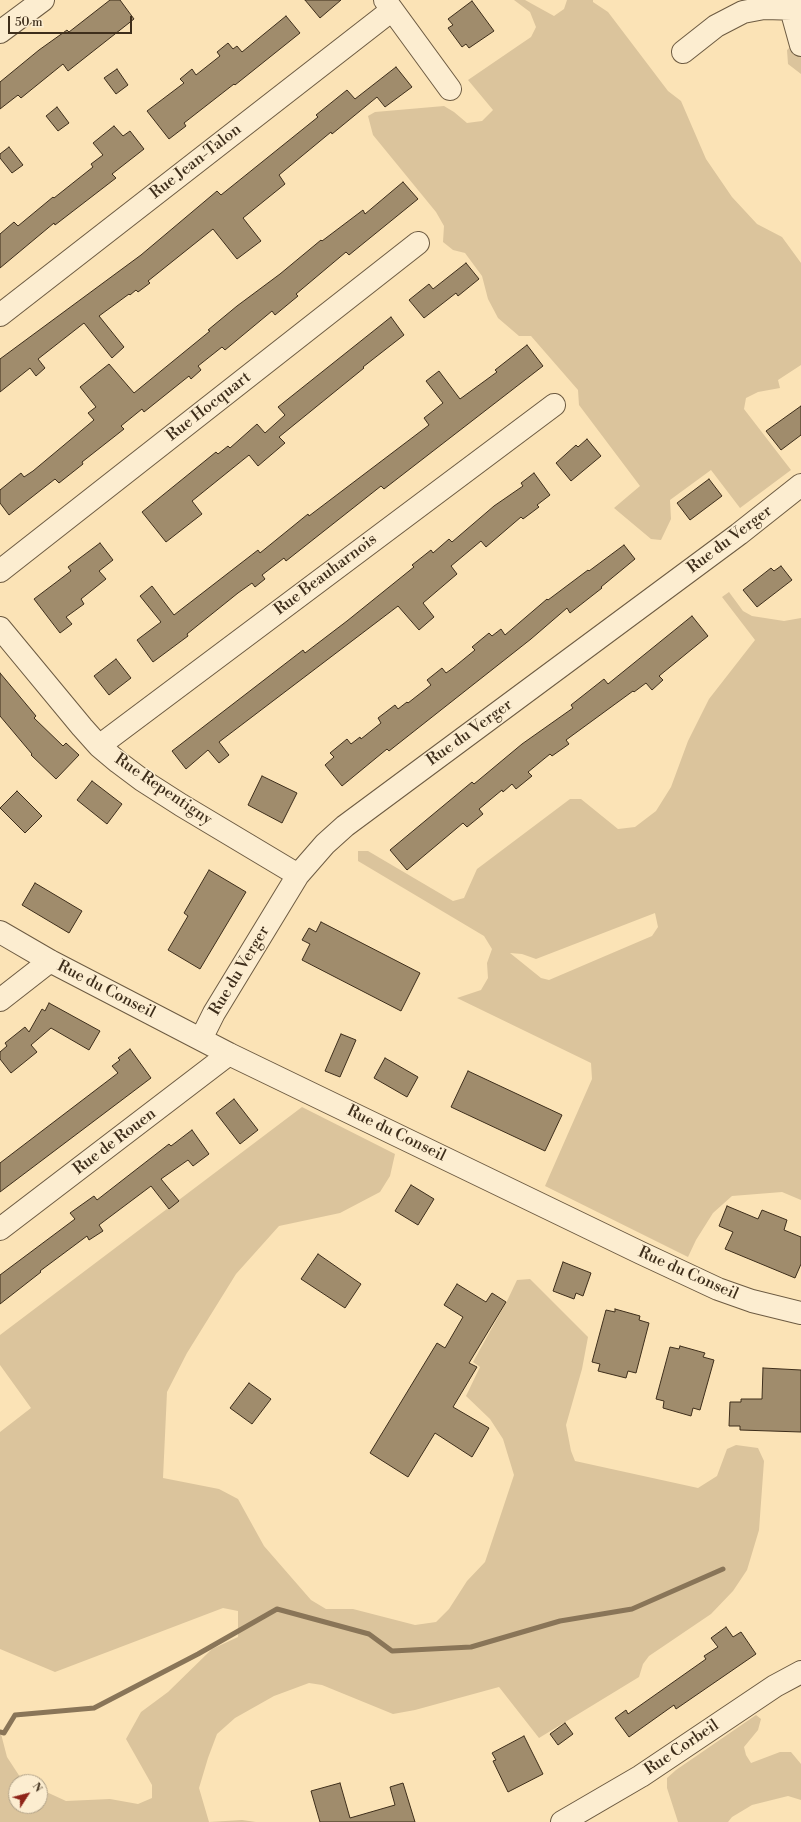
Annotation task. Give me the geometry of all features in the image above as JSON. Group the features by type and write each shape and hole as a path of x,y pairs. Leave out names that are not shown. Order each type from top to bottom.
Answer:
{"street":[{"path":"0,32 43,0"},
{"path":"388,5 450,88"},
{"name":"Rue Jean-Talon","path":"0,315 388,5"},
{"path":"682,52 716,26 743,12 764,8 796,9 801,45"},
{"name":"Rue Hocquart","path":"0,571 418,243"},
{"name":"Rue Beauharnois","path":"99,746 554,405"},
{"name":"Rue du Verger","path":"201,1039 214,1013 298,875 325,844 345,826 720,548 801,485"},
{"name":"Rue Repentigny","path":"0,628 99,746 142,780 298,875"},
{"name":"Rue du Conseil","path":"0,932 50,961 230,1054 634,1250 711,1286 752,1301 801,1313"},
{"path":"0,1000 50,961"},
{"name":"Rue de Rouen","path":"0,1229 230,1054"},
{"name":"Rue Corbeil","path":"562,1822 641,1776 775,1686 801,1672"}],"shaded area":[{"path":"514,0 525,0 554,16 564,9 567,0 593,0 593,2 608,12 668,91 681,101 706,159 732,197 757,224 782,237 801,263 801,365 778,380 780,388 758,392 746,398 744,409 791,470 740,508 711,470 670,500 671,519 661,540 651,539 614,508 640,486 579,405 578,390 531,336 519,336 498,318 488,299 482,276 465,253 453,250 443,242 444,226 436,212 373,135 368,116 375,112 444,106 467,123 482,121 493,110 468,80 531,37 536,27 530,12"},
{"path":"801,37 801,74 788,64 787,50"},
{"path":"729,592 743,611 752,616 784,621 801,618 801,1200 782,1192 732,1196 713,1213 696,1240 688,1257 545,1186 592,1079 591,1063 457,998 481,990 488,978 487,963 492,949 484,936 358,861 358,851 368,851 453,901 464,898 477,869 570,799 581,799 618,829 635,827 656,811 671,787 688,741 709,699 755,640 722,597","holes":["655,913 658,927 652,936 549,980 541,978 510,953 522,954 536,959"]},
{"path":"302,1107 395,1154 390,1176 380,1192 340,1213 279,1226 236,1274 187,1353 167,1392 163,1478 219,1489 238,1499 264,1546 311,1600 326,1609 353,1609 415,1625 436,1622 449,1609 467,1581 485,1562 514,1475 503,1439 490,1419 466,1396 480,1367 473,1362 517,1280 530,1279 588,1337 582,1369 566,1425 571,1451 575,1461 698,1488 717,1476 727,1449 736,1445 758,1448 764,1461 759,1530 747,1570 733,1591 711,1614 649,1656 643,1664 639,1677 539,1738 499,1687 415,1710 393,1714 322,1685 309,1683 274,1696 235,1718 217,1734 199,1788 209,1822 0,1822 0,1730 7,1757 18,1774 8,1774 8,1814 48,1814 48,1793 66,1801 110,1799 138,1804 152,1798 152,1785 126,1739 141,1712 168,1692 212,1649 238,1637 238,1611 223,1608 55,1672 0,1649 0,1432 31,1408 0,1365 0,1335"},
{"path":"756,1715 761,1719 758,1730 744,1747 746,1755 751,1763 780,1752 791,1752 801,1764 801,1800 788,1796 752,1805 732,1817 728,1822 678,1822 667,1788 667,1778 676,1770"},
{"path":"242,1820 256,1822 209,1822"}],"building":[{"path":"110,0 120,0 134,19 68,71 63,64 21,98 18,95 0,109 0,82 39,50 67,30 69,32"},
{"path":"305,0 341,0 320,18"},
{"path":"472,1 494,31 469,48 466,44 462,47 448,28 453,25 448,19"},
{"path":"286,16 300,33 235,85 234,84 184,123 186,126 169,139 147,111 184,83 180,79 192,69 196,75 220,56 217,52 228,43 233,49 237,46 242,52"},
{"path":"396,67 412,87 385,107 377,97 332,134 331,132 279,175 285,184 243,218 261,241 237,259 213,229 148,281 150,283 138,292 136,290 130,295 129,294 99,316 124,347 112,358 84,323 38,359 45,368 36,376 30,368 0,392 0,359 141,255 217,191 221,195 318,117 316,115 347,90 355,99"},
{"path":"117,69 128,85 116,94 104,78"},
{"path":"57,107 69,123 58,131 46,116"},
{"path":"114,126 123,136 130,131 144,149 112,174 116,178 55,225 54,223 0,268 0,234 14,222 18,226 93,167 91,164 103,155 93,143"},
{"path":"9,147 23,165 12,173 0,158 0,154"},
{"path":"403,182 418,199 349,255 346,252 296,294 298,296 275,315 272,311 225,350 222,347 198,366 201,370 191,379 189,376 144,412 142,409 121,426 124,429 82,462 83,464 59,483 55,479 9,515 0,503 0,490 21,473 24,477 33,471 94,420 88,413 96,407 80,387 109,364 134,393 210,331 208,330 237,306 280,274 321,240 322,241 363,210 365,214"},
{"path":"466,263 479,279 458,296 456,293 424,318 409,300 429,284 433,289"},
{"path":"391,317 404,335 279,437 285,443 258,466 249,455 192,501 202,514 166,542 142,512 216,452 218,454 228,446 230,448 257,424 265,433 285,415 278,407"},
{"path":"527,345 543,366 384,489 381,486 286,561 284,558 262,575 265,579 255,587 252,583 238,593 187,634 188,636 153,662 137,640 161,622 140,596 152,586 174,615 258,550 260,553 308,514 309,516 429,425 424,418 443,403 426,381 439,371 460,399 497,372 495,370"},
{"path":"801,406 801,435 781,450 766,431"},
{"path":"587,439 601,456 571,481 556,463 576,445 578,447"},
{"path":"534,473 550,495 537,505 539,507 523,519 521,517 486,547 481,541 451,566 457,574 423,603 434,617 419,630 398,606 219,742 229,755 219,763 208,750 186,769 172,751 303,650 305,653 347,621 414,567 412,565 431,550 433,553 449,539 452,542 494,506 523,486 521,483"},
{"path":"709,479 722,496 690,520 677,503"},
{"path":"100,543 113,560 99,571 106,579 81,599 84,604 66,617 72,624 60,633 34,599 71,571 68,567"},
{"path":"624,545 635,559 601,587 602,588 570,613 567,608 531,639 389,751 387,749 342,786 325,765 334,757 330,753 347,739 351,744 360,737 361,739 381,723 378,718 395,705 398,709 407,702 408,703 431,685 427,680 442,668 446,673 453,668 475,650 472,647 489,633 492,636 501,629 505,635 547,599 548,600"},
{"path":"781,566 792,580 757,607 743,590 771,568 774,571"},
{"path":"692,616 708,636 659,676 663,680 652,690 646,683 566,740 569,744 552,756 550,754 528,772 532,776 516,789 512,784 503,792 502,790 479,809 483,814 467,827 463,823 407,870 390,850 472,782 474,784 522,744 573,708 571,705 604,679 608,684"},
{"path":"116,659 131,678 109,695 94,676"},
{"path":"0,673 36,716 34,718 63,746 66,743 79,755 56,779 31,755 32,754 0,716"},
{"path":"262,776 297,793 282,823 248,805"},
{"path":"92,781 122,804 107,824 77,800"},
{"path":"17,791 42,816 25,833 0,808"},
{"path":"209,870 246,892 200,969 168,950 188,916 184,913"},
{"path":"35,883 82,911 69,933 22,905"},
{"path":"321,922 420,973 401,1011 302,960 310,944 302,940 309,928 316,932"},
{"path":"49,1003 100,1031 89,1050 51,1028 31,1045 37,1052 11,1073 0,1059 0,1052 7,1046 5,1043 25,1027 29,1032 42,1009 45,1011"},
{"path":"341,1034 356,1040 340,1077 325,1071"},
{"path":"130,1049 151,1078 0,1192 0,1163 118,1073 112,1066 120,1060 118,1058"},
{"path":"385,1058 418,1077 407,1097 374,1078"},
{"path":"468,1071 562,1115 545,1151 451,1107"},
{"path":"234,1099 258,1130 240,1144 216,1113"},
{"path":"192,1130 209,1154 193,1166 188,1160 161,1179 179,1201 169,1209 151,1186 99,1225 103,1231 89,1240 87,1236 40,1271 41,1272 0,1304 0,1275 75,1219 70,1213 94,1196 97,1200 169,1144 171,1146"},
{"path":"411,1185 434,1199 418,1225 395,1211"},
{"path":"727,1206 758,1219 762,1210 787,1220 784,1230 801,1237 801,1264 795,1278 725,1249 733,1232 719,1226"},
{"path":"318,1254 361,1284 345,1308 301,1279"},
{"path":"563,1262 591,1273 583,1296 576,1293 574,1299 553,1291"},
{"path":"457,1284 486,1302 492,1293 506,1302 469,1363 477,1367 453,1407 489,1428 472,1457 435,1433 408,1477 370,1453 437,1343 445,1348 463,1317 444,1305"},
{"path":"615,1309 640,1316 639,1320 649,1323 636,1373 628,1371 626,1378 598,1371 600,1364 592,1362 606,1310 615,1312"},
{"path":"680,1346 705,1353 703,1357 714,1360 700,1410 693,1408 691,1416 663,1408 664,1401 656,1399 670,1347 679,1349"},
{"path":"763,1368 801,1370 801,1432 740,1430 740,1426 729,1426 730,1402 741,1402 741,1399 762,1399"},
{"path":"249,1383 271,1399 252,1424 230,1408"},
{"path":"726,1627 733,1637 741,1632 756,1654 676,1709 674,1705 629,1737 615,1718 626,1710 628,1714 706,1659 704,1656 718,1647 711,1638"},
{"path":"565,1723 573,1734 558,1745 550,1734"},
{"path":"524,1736 543,1774 508,1792 493,1761 496,1760 492,1753"},
{"path":"340,1783 350,1818 395,1805 390,1787 403,1783 415,1822 320,1822 311,1791"}],"waterway":[{"path":"0,1732 4,1733 15,1715 94,1708 198,1654 277,1609 369,1634 392,1651 471,1647 560,1621 632,1609 723,1569"}]}
